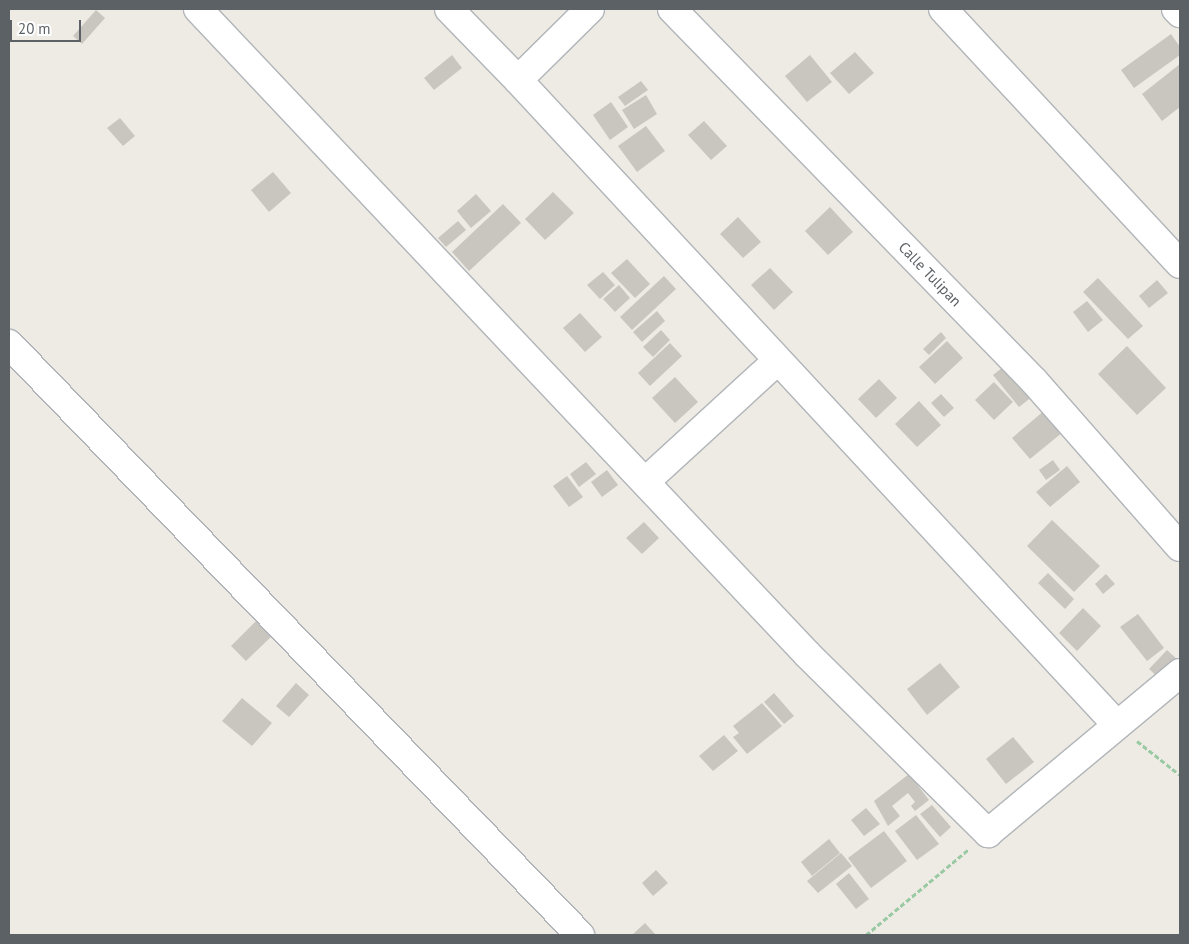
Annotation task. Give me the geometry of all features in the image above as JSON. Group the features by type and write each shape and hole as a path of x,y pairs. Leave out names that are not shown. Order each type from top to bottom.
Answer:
{"street":[{"path":"198,9 646,481 807,654 988,833 1180,673"},
{"path":"449,9 518,80 1117,725"},
{"path":"518,80 590,9"},
{"name":"Calle Tulipan","path":"672,9 1034,381 1180,546"},
{"path":"943,9 1180,264"},
{"path":"1176,9 1180,13"},
{"path":"9,344 580,935"},
{"path":"646,481 778,361"}],"path":[{"path":"1117,725 1180,775"},
{"path":"866,935 988,833"}],"building":[{"path":"96,10 105,18 82,44 73,36"},
{"path":"1171,34 1180,47 1180,55 1134,88 1121,70"},
{"path":"855,52 874,73 849,94 830,73"},
{"path":"452,55 462,68 434,90 424,78"},
{"path":"810,55 832,82 807,102 785,76"},
{"path":"1180,64 1180,107 1162,121 1142,94"},
{"path":"641,81 648,90 625,106 618,97"},
{"path":"646,95 657,114 634,129 622,110"},
{"path":"611,102 628,127 610,140 593,115"},
{"path":"120,118 135,136 123,146 107,128"},
{"path":"704,121 727,146 711,160 688,135"},
{"path":"646,126 665,151 637,172 618,146"},
{"path":"273,172 291,193 269,212 251,190"},
{"path":"553,192 574,213 545,240 525,219"},
{"path":"476,194 491,211 471,228 457,211"},
{"path":"503,204 521,223 469,271 452,252"},
{"path":"830,207 853,232 828,255 805,231"},
{"path":"738,217 761,242 743,258 720,234"},
{"path":"458,221 466,230 446,247 438,238"},
{"path":"627,259 650,284 635,298 611,273"},
{"path":"770,268 793,292 774,310 751,285"},
{"path":"603,272 615,285 600,299 587,285"},
{"path":"664,276 676,289 632,330 620,317"},
{"path":"1098,278 1143,326 1128,339 1083,292"},
{"path":"1157,280 1168,293 1149,308 1139,296"},
{"path":"619,285 630,298 615,312 603,299"},
{"path":"1087,301 1103,320 1088,332 1073,312"},
{"path":"657,311 665,321 642,342 633,332"},
{"path":"580,313 602,337 585,352 563,328"},
{"path":"661,330 670,340 653,357 643,347"},
{"path":"941,332 946,338 929,355 923,349"},
{"path":"947,341 963,358 935,384 919,367"},
{"path":"670,343 682,356 650,386 638,373"},
{"path":"1127,346 1166,388 1137,415 1098,374"},
{"path":"1007,364 1033,396 1019,407 993,375"},
{"path":"675,377 698,402 675,423 652,398"},
{"path":"879,379 897,398 876,418 858,399"},
{"path":"994,382 1013,402 994,420 975,400"},
{"path":"941,394 954,408 944,417 931,403"},
{"path":"919,401 941,425 917,447 895,424"},
{"path":"1045,410 1063,432 1030,459 1012,438"},
{"path":"1053,460 1060,470 1046,480 1039,470"},
{"path":"586,462 596,474 579,487 570,474"},
{"path":"1067,466 1080,482 1050,507 1036,492"},
{"path":"607,470 618,485 602,497 591,482"},
{"path":"567,476 583,497 569,507 553,486"},
{"path":"1052,520 1100,566 1074,592 1027,546"},
{"path":"644,522 659,538 642,554 626,538"},
{"path":"1048,573 1074,599 1065,609 1038,583"},
{"path":"1106,574 1115,584 1103,594 1095,584"},
{"path":"1083,608 1101,626 1077,651 1059,633"},
{"path":"1138,614 1164,648 1147,661 1120,627"},
{"path":"257,620 273,635 246,661 231,646"},
{"path":"1167,650 1179,661 1161,680 1149,669"},
{"path":"940,663 960,687 927,715 907,689"},
{"path":"296,683 309,695 289,717 276,706"},
{"path":"774,693 794,716 784,724 764,702"},
{"path":"242,698 272,723 252,746 222,721"},
{"path":"762,703 782,726 747,754 733,737 739,733 733,726"},
{"path":"724,735 738,751 713,771 699,756"},
{"path":"1013,737 1034,762 1006,784 986,759"},
{"path":"909,774 929,800 915,811 911,806 915,802 908,793 892,806 900,816 888,826 874,801"},
{"path":"932,805 951,827 940,837 920,814"},
{"path":"866,808 880,824 864,836 851,820"},
{"path":"916,815 939,844 917,860 895,831"},
{"path":"884,831 907,861 871,888 848,858"},
{"path":"829,839 840,853 812,876 801,862"},
{"path":"841,853 852,866 818,893 807,881"},
{"path":"656,870 668,883 653,896 642,883"},
{"path":"849,873 869,899 856,909 836,884"},
{"path":"645,923 656,935 632,935"}]}
